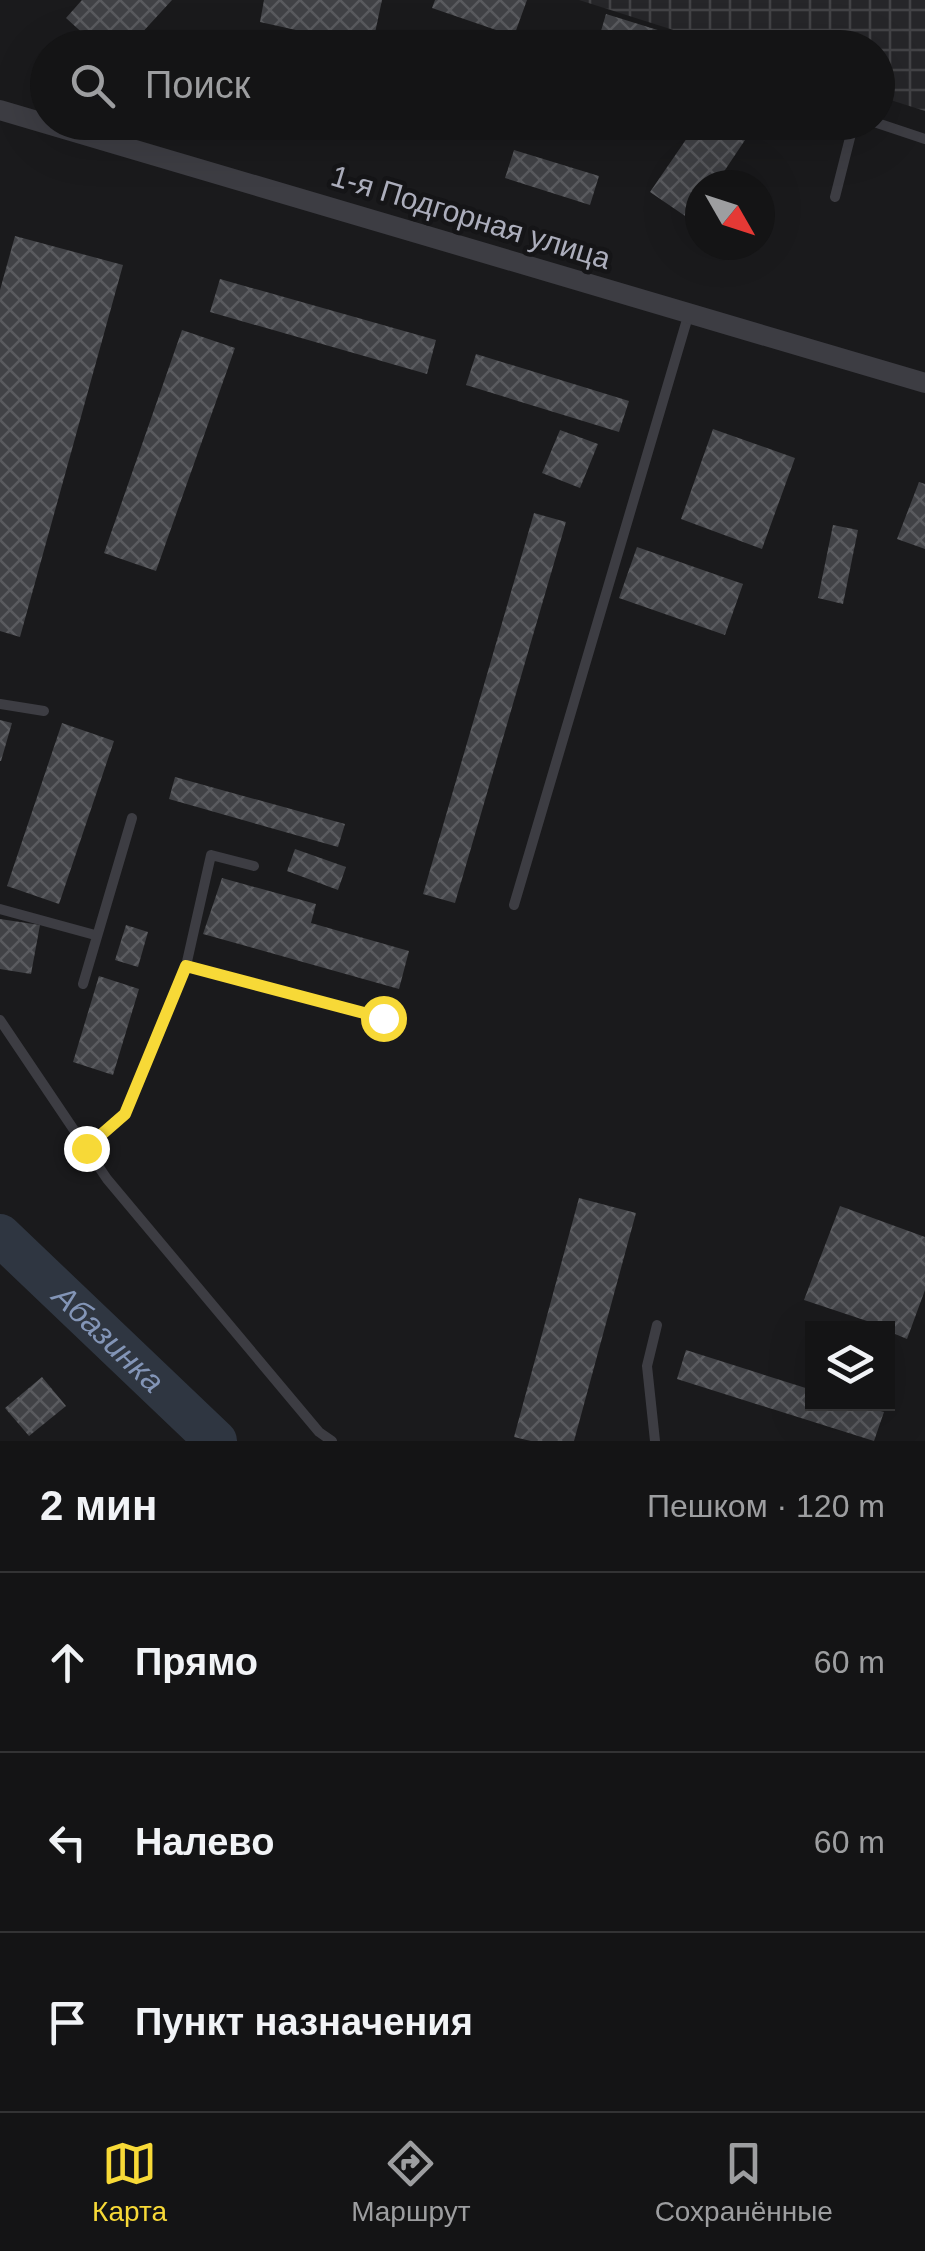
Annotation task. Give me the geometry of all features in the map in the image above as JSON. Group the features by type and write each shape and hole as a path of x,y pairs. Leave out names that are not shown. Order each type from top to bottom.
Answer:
{"street":[{"name":"1-я Подгорная улица","path":"0,110 30,119"},
{"name":"1-я Подгорная улица","path":"102,140 925,383"}],"lane":[{"path":"895,129 925,139"},
{"path":"835,197 849,140"},
{"path":"514,905 689,313"},
{"path":"0,704 44,710"},
{"path":"82,984 132,818"},
{"path":"86,1148 125,1114 186,966 211,855 254,866"},
{"path":"0,909 95,935"},
{"path":"186,966 383,1018"},
{"path":"0,1020 107,1179 294,1403 332,1441"},
{"path":"655,1441 647,1366 658,1325"}],"shaded area":[{"path":"579,0 925,0 925,111 895,101 895,30 673,30"}],"building":[{"path":"82,0 172,0 144,30 79,30 66,18"},
{"path":"264,0 382,0 376,30 296,30 260,22"},
{"path":"435,0 527,0 516,30 496,30 432,8"},
{"path":"606,14 658,30 601,30"},
{"path":"686,140 745,140 725,170 685,170 685,216 650,192"},
{"path":"514,150 599,176 590,205 505,178"},
{"path":"15,236 123,265 20,637 0,631 0,290"},
{"path":"220,279 436,340 427,374 210,312"},
{"path":"182,330 235,348 156,571 104,553"},
{"path":"476,354 629,401 619,432 466,385"},
{"path":"713,429 795,458 762,549 681,519"},
{"path":"560,430 598,444 580,488 542,473"},
{"path":"919,482 925,484 925,549 897,539"},
{"path":"534,513 566,522 455,903 423,894"},
{"path":"833,525 858,530 843,604 818,598"},
{"path":"637,547 743,584 725,635 619,598"},
{"path":"0,720 12,723 1,761 0,761"},
{"path":"62,723 114,741 59,904 7,886"},
{"path":"175,777 345,824 338,847 169,799"},
{"path":"295,849 346,867 338,890 287,871"},
{"path":"222,878 316,904 311,923 409,951 399,989 203,934"},
{"path":"0,919 40,925 31,974 0,969"},
{"path":"126,925 148,932 138,967 115,960"},
{"path":"99,976 139,989 113,1075 73,1062"},
{"path":"579,1198 636,1213 574,1441 531,1441 514,1437"},
{"path":"840,1206 925,1237 925,1290 907,1339 895,1334 895,1321 867,1321 804,1300"},
{"path":"686,1350 805,1388 805,1411 884,1412 874,1441 677,1379"},
{"path":"42,1377 66,1406 29,1436 5,1408"}],"waterway":[{"name":"Абазинка","path":"0,1235 216,1441"}],"route":[{"path":"86,1148 125,1114 186,966 383,1018"}]}
